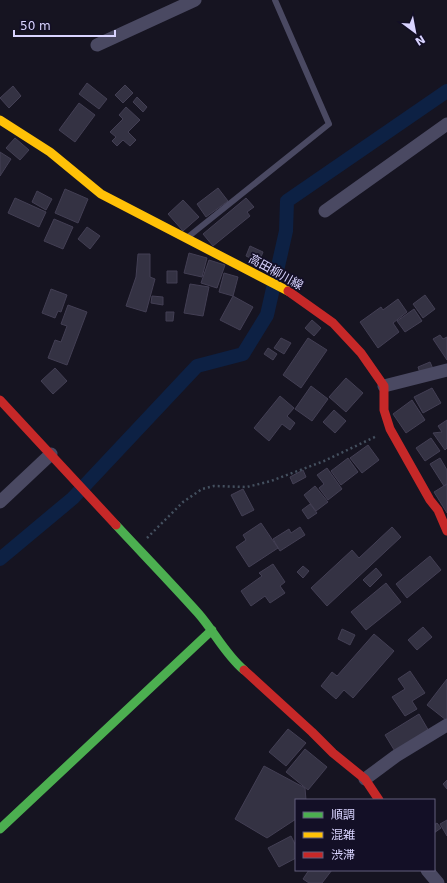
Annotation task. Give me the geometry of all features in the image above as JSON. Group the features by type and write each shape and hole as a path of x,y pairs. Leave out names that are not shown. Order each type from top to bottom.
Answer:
{"street":[{"path":"97,45 195,0"},
{"name":"高田柳川線","path":"0,120 50,152 101,194 293,294 333,323 361,353 384,386"},
{"path":"325,211 447,124"},
{"path":"447,370 384,386 384,410 390,429 430,500 438,510 447,531"},
{"path":"0,400 212,630 233,661 365,779 378,799"},
{"path":"0,502 51,454"},
{"path":"0,829 212,630"},
{"path":"365,779 396,756 447,725"}],"lane":[{"path":"186,238 329,124 275,0"}],"path":[{"path":"138,548 184,502 202,489 214,486 247,486 271,481 324,461 390,429"}],"building":[{"path":"87,83 107,99 99,109 79,94"},
{"path":"125,85 133,93 123,103 115,95"},
{"path":"13,86 21,96 9,108 0,98"},
{"path":"137,97 147,107 143,112 133,102"},
{"path":"79,103 95,115 75,142 59,130"},
{"path":"126,107 140,120 128,132 136,140 130,146 123,140 117,146 112,141 116,137 110,132 123,119 119,115"},
{"path":"15,138 29,150 20,160 6,148"},
{"path":"0,152 11,159 0,176"},
{"path":"218,188 228,201 206,217 197,204"},
{"path":"65,189 88,199 78,223 55,213"},
{"path":"37,191 52,199 46,210 32,202"},
{"path":"15,198 46,212 39,227 8,213"},
{"path":"246,198 254,207 247,212 250,216 213,246 203,234"},
{"path":"183,200 199,217 183,231 168,214"},
{"path":"54,219 73,227 63,249 44,241"},
{"path":"87,227 100,236 90,249 78,239"},
{"path":"250,246 263,252 259,262 246,256"},
{"path":"189,253 207,258 202,277 184,273"},
{"path":"138,254 150,254 150,277 155,279 146,312 126,306 136,277"},
{"path":"209,260 225,265 217,288 201,283"},
{"path":"167,271 177,271 177,283 167,283"},
{"path":"224,273 238,277 233,296 219,292"},
{"path":"190,284 209,287 203,316 184,313"},
{"path":"51,289 67,295 61,312 58,311 55,318 42,313"},
{"path":"425,295 435,309 423,318 413,304"},
{"path":"152,296 163,297 163,305 151,303"},
{"path":"233,296 253,307 240,330 220,320"},
{"path":"398,299 407,312 393,323 399,332 378,348 360,322 381,307 383,310"},
{"path":"68,305 87,312 67,365 48,358 55,340 61,342 67,326 61,324"},
{"path":"414,309 422,321 405,332 397,321"},
{"path":"166,312 174,312 173,321 166,321"},
{"path":"312,320 321,328 314,336 305,328"},
{"path":"440,335 443,339 447,337 447,360 433,339"},
{"path":"281,338 291,343 284,354 274,348"},
{"path":"308,338 327,350 301,388 283,375"},
{"path":"268,348 277,354 273,360 264,354"},
{"path":"430,362 434,371 421,376 418,367"},
{"path":"55,368 67,381 53,394 41,381"},
{"path":"346,378 363,393 346,412 329,397"},
{"path":"311,386 328,399 312,421 295,409"},
{"path":"432,388 441,403 423,413 414,397"},
{"path":"280,396 294,408 287,416 295,423 290,430 282,424 269,441 254,428"},
{"path":"412,400 425,420 406,433 393,414"},
{"path":"334,410 346,421 335,433 323,422"},
{"path":"447,420 447,448 445,450 433,433 442,432 438,426"},
{"path":"431,438 440,451 425,461 416,448"},
{"path":"368,445 379,460 362,473 350,458"},
{"path":"348,458 358,472 341,485 331,471"},
{"path":"440,458 447,470 447,484 444,486 430,464"},
{"path":"327,468 342,489 328,500 319,488 324,484 317,475"},
{"path":"303,470 306,477 293,484 290,477"},
{"path":"447,484 447,513 434,492"},
{"path":"315,486 328,502 316,511 304,495"},
{"path":"243,489 254,510 242,516 231,495"},
{"path":"310,504 317,513 308,519 302,510"},
{"path":"261,523 278,548 249,567 236,547 246,540 243,535"},
{"path":"300,527 305,535 280,551 273,539 289,529 291,533"},
{"path":"392,527 401,537 327,606 311,588 352,550 359,558"},
{"path":"430,556 441,570 407,598 396,584"},
{"path":"273,564 285,582 280,586 285,593 270,603 265,596 251,606 241,591 262,576 259,573"},
{"path":"303,566 309,571 303,578 297,572"},
{"path":"376,568 382,575 370,587 363,580"},
{"path":"386,583 401,602 366,630 351,612"},
{"path":"423,627 432,637 417,650 408,640"},
{"path":"342,629 355,635 350,645 338,639"},
{"path":"374,634 394,651 353,698 344,690 336,699 321,686 332,672 337,676"},
{"path":"410,671 425,693 412,701 417,709 405,716 392,697 405,689 398,679"},
{"path":"447,679 447,719 446,720 427,705"},
{"path":"419,714 430,733 396,753 385,735"},
{"path":"288,729 306,743 286,766 269,752"},
{"path":"305,749 327,767 308,790 286,772"},
{"path":"264,766 305,788 306,799 295,799 295,820 267,838 235,819"},
{"path":"447,780 447,789 443,784"},
{"path":"447,820 447,836 440,824"},
{"path":"437,823 441,828 435,832 435,824"},
{"path":"291,836 295,844 295,859 279,867 268,848"},
{"path":"308,871 331,871 322,883 309,883 303,879"}],"waterway":[{"path":"0,559 73,498 197,366 243,354 267,315 286,231 287,201 447,91"}],"traffic: fast":[{"path":"116,525 198,613 225,650 244,670"},
{"path":"0,829 212,630"}],"traffic: slow":[{"path":"0,120 50,152 101,194 288,291"}],"traffic: jam":[{"path":"288,291 333,323 361,353 384,386 384,410 390,429 430,500 438,510 447,531"},
{"path":"0,400 116,525"},
{"path":"244,670 333,753 365,779 378,799"}]}
